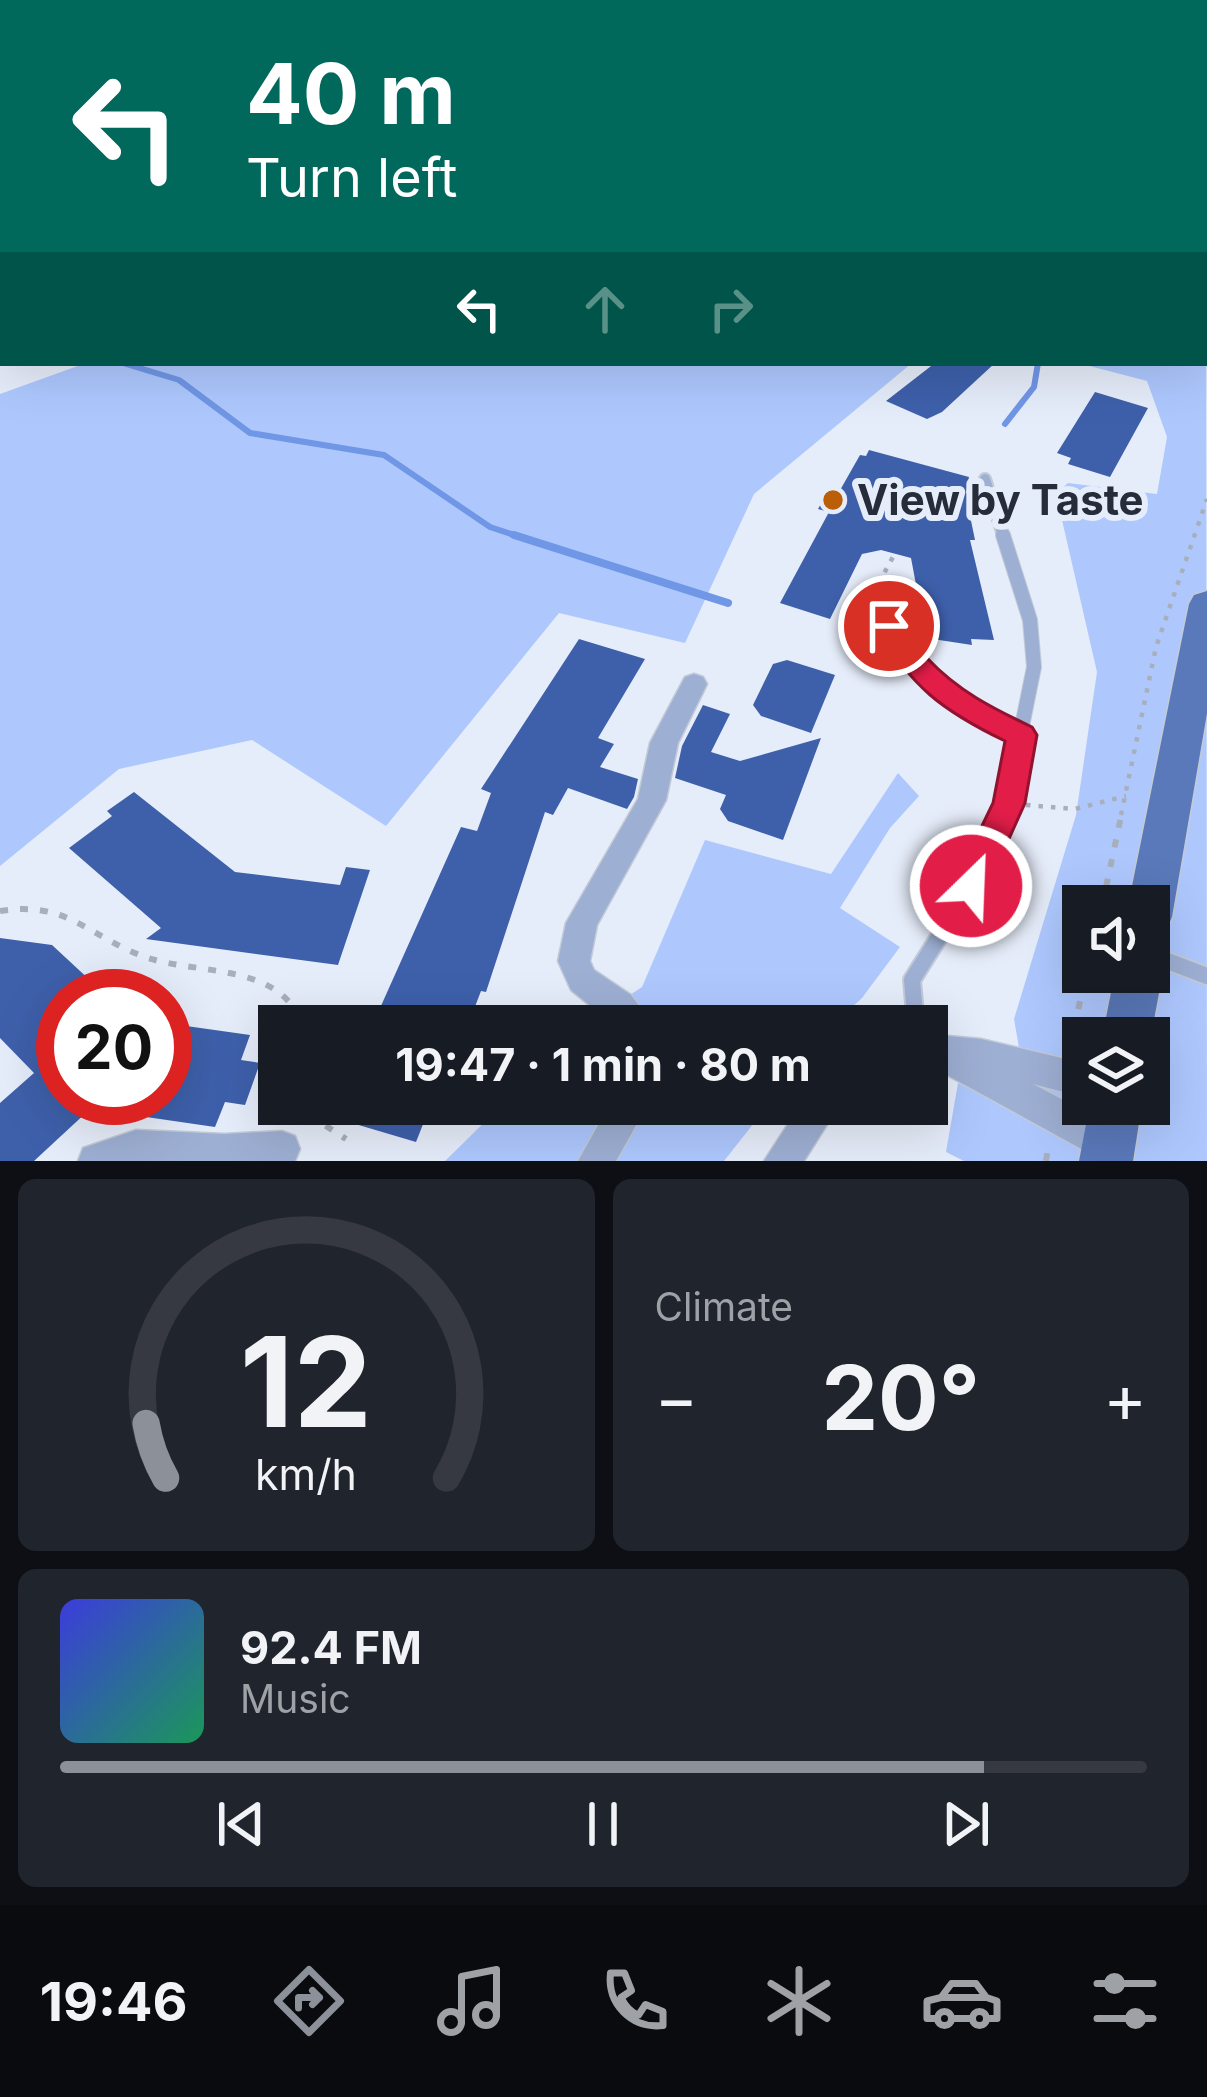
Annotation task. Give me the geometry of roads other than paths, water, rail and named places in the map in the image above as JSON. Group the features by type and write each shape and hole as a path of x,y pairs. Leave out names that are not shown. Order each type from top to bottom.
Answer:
{"main road":[{"path":"1155,885 1207,604"}],"street":[{"path":"619,1005 582,980 574,962 582,923 652,800 664,743 694,684"},
{"path":"948,1047 1062,1074"},
{"path":"948,1053 1111,1137"},
{"path":"596,1161 617,1125"},
{"path":"782,1161 807,1125"},
{"path":"96,1161 124,1148 145,1145 281,1155"}],"lane":[{"path":"918,1005 912,980 971,886 1009,803 1034,667 1030,620 986,479"},
{"path":"889,626 915,663 959,706 1022,735"},
{"path":"1170,962 1207,976"}],"waterway":[{"path":"133,366 179,380 250,433 384,455 490,527 514,535"},
{"path":"1005,424 1034,387 1038,366"},
{"path":"514,535 728,603"},
{"path":"514,535 523,538"}],"place":[{"name":"View by Taste","path":"833,500"}]}
